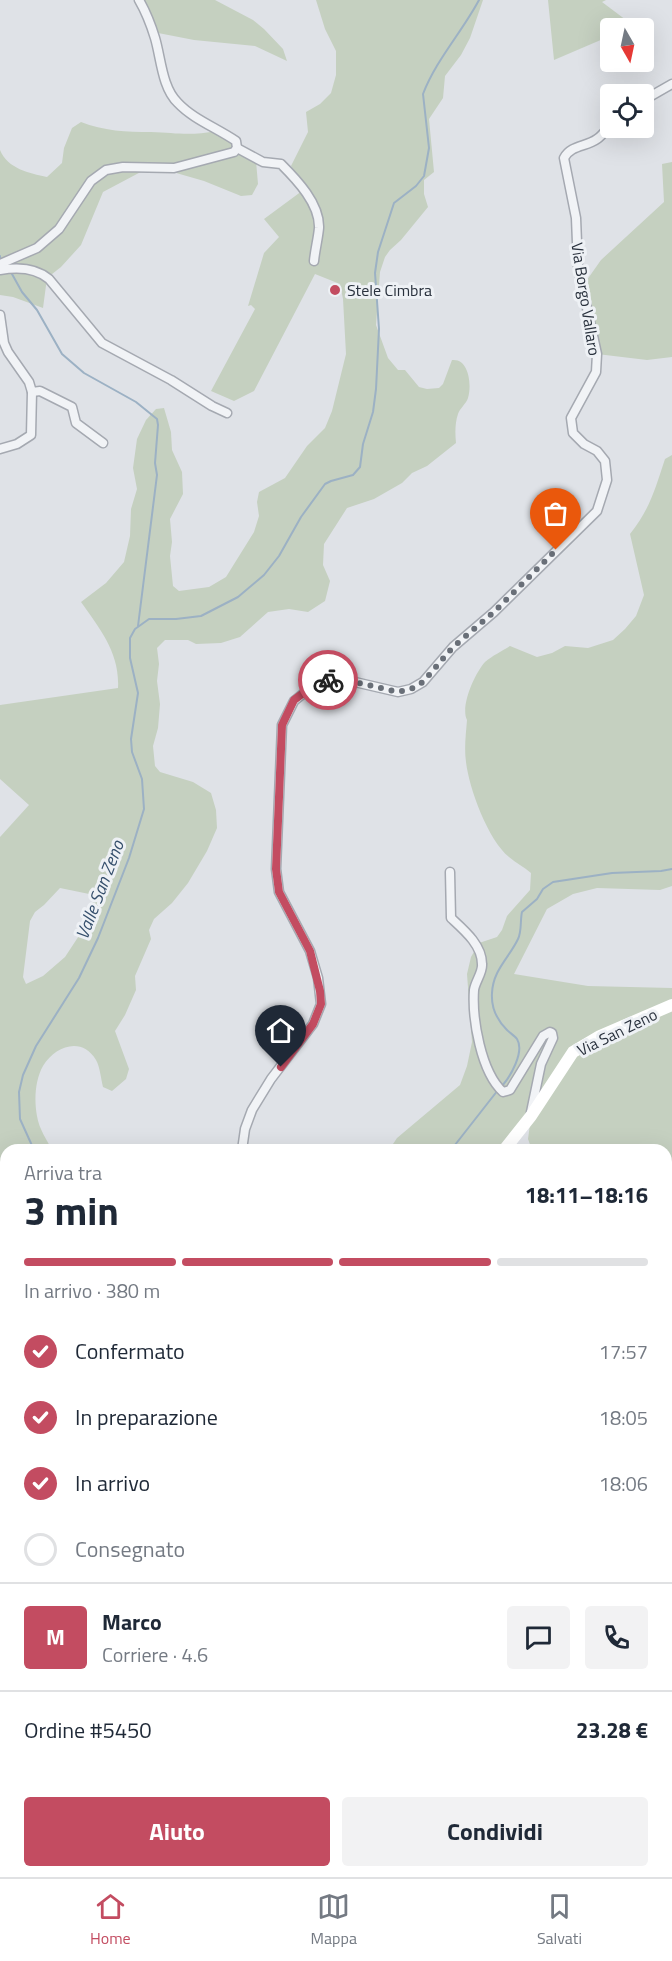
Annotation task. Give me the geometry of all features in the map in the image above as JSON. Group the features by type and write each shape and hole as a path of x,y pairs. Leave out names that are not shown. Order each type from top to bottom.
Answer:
{"street":[{"path":"139,0 146,11 166,80 177,103 236,141 237,148"},
{"path":"654,94 672,84"},
{"name":"Via Borgo Vallaro","path":"243,1144 245,1129 252,1110 271,1079 313,1024 321,1004 318,978 310,951 279,892 276,869 282,725 294,700 314,685 331,680 342,679 398,692 411,689 423,682 453,647 494,612 597,512 607,480 605,460 573,433 572,418 596,372 597,354 576,257 576,218 564,158 567,152 600,137"},
{"path":"237,148 263,162 281,164 300,185 316,215 319,227 314,261"},
{"path":"0,264 38,248 59,229 91,181 106,170 123,167 174,168 234,152 237,148"},
{"path":"0,270 41,272 56,286 102,343 227,413"},
{"path":"0,315 4,343 29,382 32,392 31,435 17,444 0,449"},
{"path":"32,392 40,391 72,407 76,423 103,443"},
{"path":"450,872 451,918 477,946 483,964 474,989 475,1021 484,1060 500,1089 510,1090 543,1036 552,1033 553,1038 541,1064 531,1116"},
{"name":"Via San Zeno","path":"509,1144 531,1116 573,1052 600,1036 672,1005"}],"green space":[{"path":"140,0 215,0 253,20 264,29 283,49 287,61 255,46 194,40 153,32"},
{"path":"316,0 483,0 470,38 461,55 445,76 443,98 429,119 434,172 424,180 424,194 428,207 385,257 380,272 376,325 388,358 398,370 405,370 419,387 439,388 443,384 452,360 462,363 466,368 469,393 457,417 456,443 427,466 412,473 402,483 374,499 347,508 324,544 323,565 330,581 325,601 308,612 289,609 268,612 240,637 221,643 196,644 188,640 165,640 157,648 160,704 158,728 153,746 155,766 160,772 193,782 211,793 216,810 217,828 207,851 188,883 172,903 154,919 149,930 151,939 135,976 136,990 115,1031 129,1069 126,1079 112,1091 103,1087 96,1060 90,1053 76,1046 61,1049 54,1053 43,1066 36,1090 39,1125 49,1144 0,1144 0,837 29,805 0,779 0,705 118,688 118,675 112,653 102,632 81,602 106,583 124,562 130,536 131,509 137,489 133,468 137,439 146,420 156,409 164,408 171,432 172,450 182,472 183,494 170,519 173,586 179,591 209,587 226,577 254,532 259,516 257,502 259,492 285,478 307,446 325,428 332,411 346,354 343,299 340,284 315,274 254,391 234,401 211,391 255,309 251,305 248,306 264,253 279,237 264,219 306,188 291,166 308,132 306,112 320,104 331,93 336,75 336,51 325,29","holes":["60,888 94,895 90,919 65,957 43,976 26,984 23,977 30,921 35,912"]},
{"path":"548,0 606,0 602,2 623,18 600,18 600,40 554,60"},
{"path":"81,122 124,131 191,134 217,131 256,161 258,184 252,195 241,196 204,181 152,166 103,192 81,245 61,267 47,278 43,308 13,297 0,295 0,150 8,162 14,166 26,172 47,177 62,163 64,148 72,128"},
{"path":"672,162 672,357 647,360 597,354 582,287 601,260 664,202 662,164"},
{"path":"672,455 672,886 660,890 597,888 573,894 547,909 514,974 588,986 672,988 672,1144 530,1144 528,1139 531,1117 509,1144 393,1144 397,1138 460,1085 472,1042 467,974 471,957 479,943 497,937 507,916 530,890 531,873 509,857 494,839 471,785 465,751 467,720 465,707 470,690 485,662 510,646 537,657 565,646 588,648 613,640 636,616 644,595 630,534 647,507 665,459"}],"waterway":[{"name":"Valle San Zeno","path":"31,1144 20,1119 19,1092 23,1075 36,1046 79,978 98,938 129,858 144,809 142,779 132,752 131,739 138,693 130,658 130,638 135,629 149,619 201,616 238,597 264,575 279,556 301,517 325,484 353,475 360,467 376,389 379,329 375,273 378,252 394,203 416,186 424,176 429,148 423,94 435,69 479,0"},
{"name":"Valle San Zeno","path":"12,274 22,292 37,310 62,354 84,373 136,402 157,419 155,463 157,475 138,626"},
{"path":"502,1086 516,1064 519,1044 497,1017 492,1004 492,993 498,971 519,936 522,912 537,899 543,889 553,882 612,873 672,869"},
{"path":"456,1144 498,1090"}],"way so far":[{"path":"328,680 342,679 387,691 398,692 411,689 423,682 453,647 494,612 556,550"}],"place":[{"name":"Stele Cimbra","path":"335,290"}],"route":[{"path":"281,1067 313,1024 321,1004 318,978 310,951 279,892 276,869 282,725 294,700 314,685 328,680"}]}
